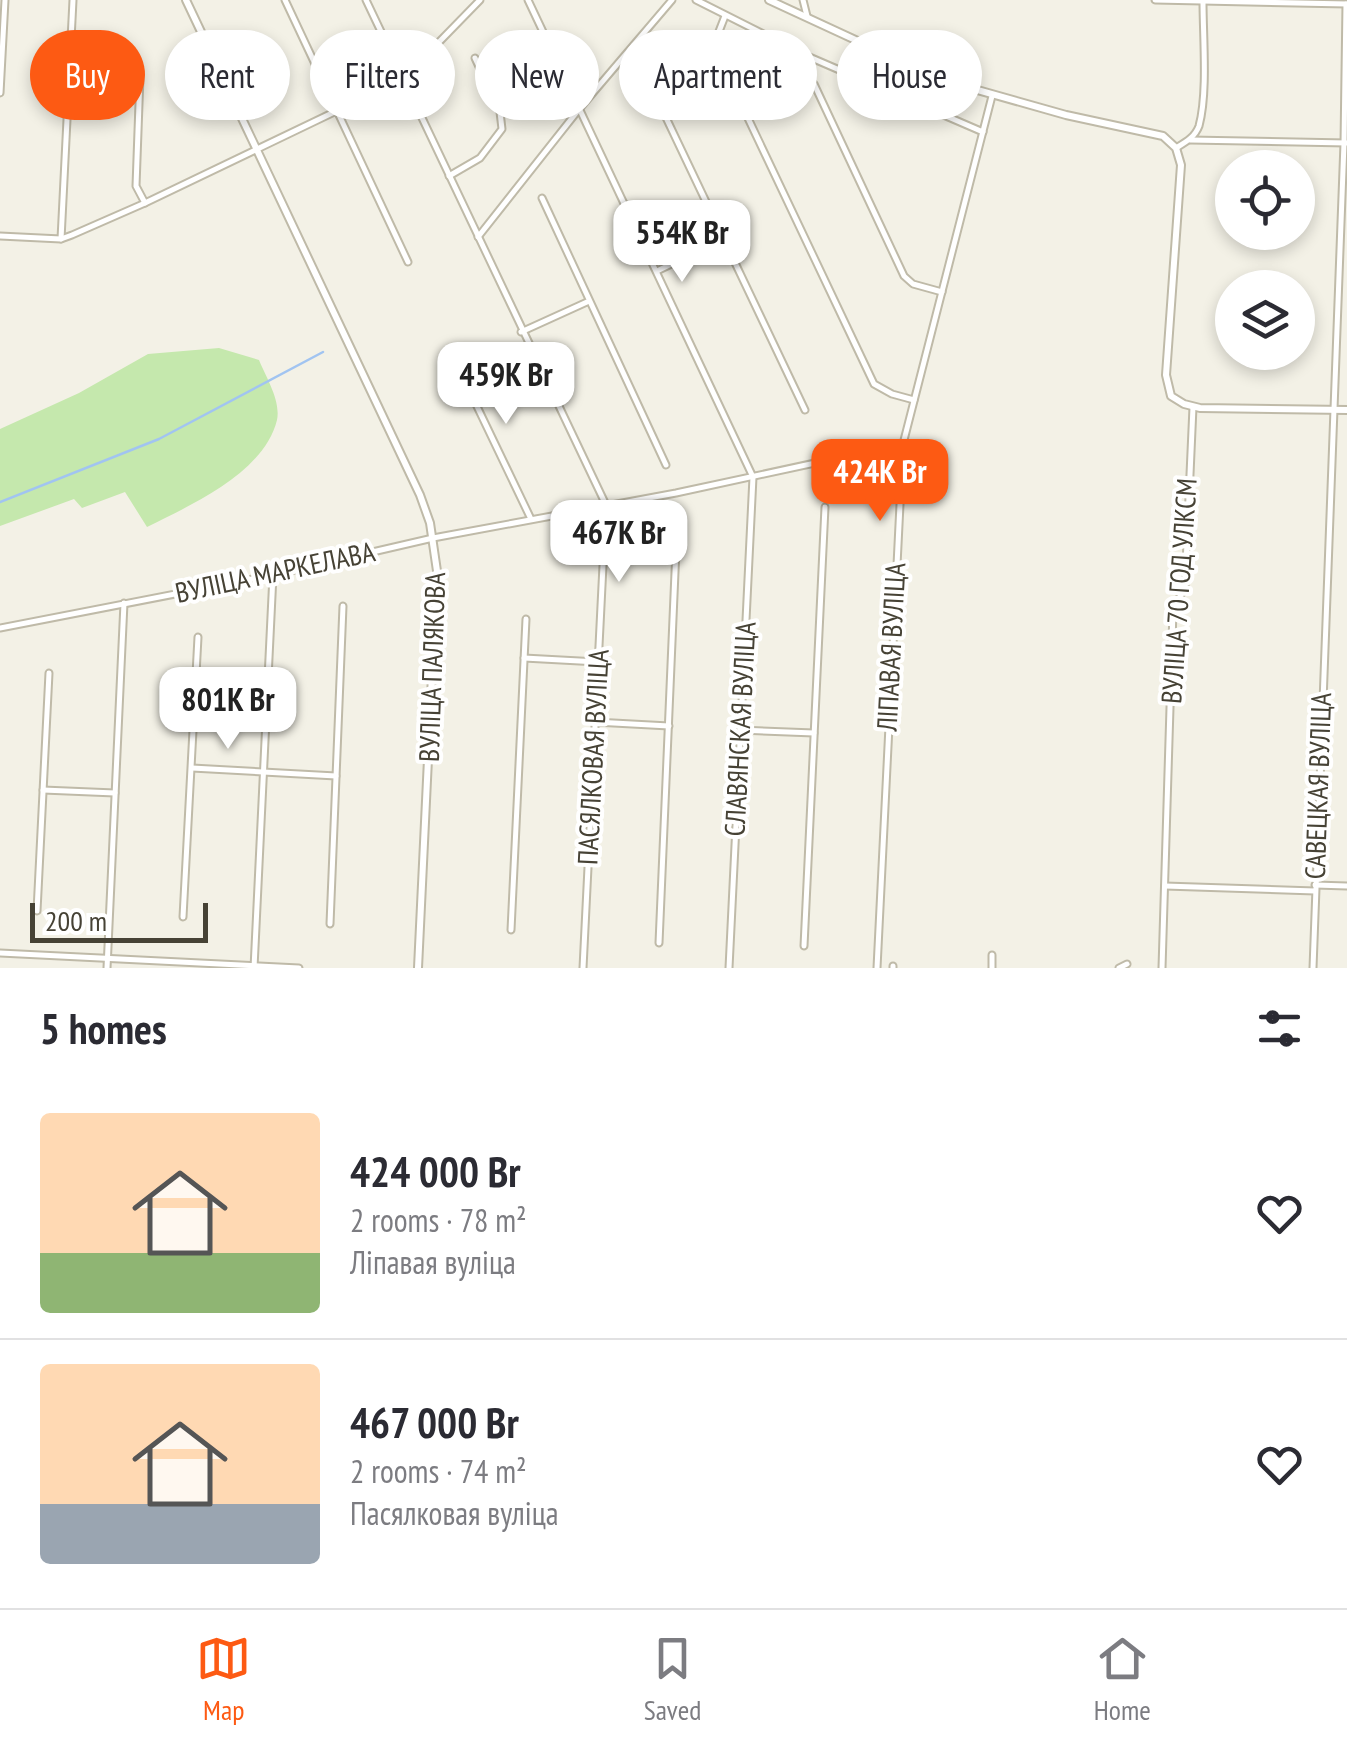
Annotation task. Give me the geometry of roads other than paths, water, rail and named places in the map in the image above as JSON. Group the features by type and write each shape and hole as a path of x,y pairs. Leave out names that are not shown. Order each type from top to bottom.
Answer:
{"street":[{"path":"0,93 5,0"},
{"path":"71,30 73,0"},
{"name":"ВУЛІЦА ПАЛЯКОВА","path":"186,0 420,495 433,538 437,571 418,968"},
{"path":"285,0 310,53"},
{"name":"ПАСЯЛКОВАЯ ВУЛІЦА","path":"366,0 380,30"},
{"path":"450,30 480,0"},
{"name":"СЛАВЯНСКАЯ ВУЛІЦА","path":"528,0 542,30"},
{"path":"599,86 672,0"},
{"path":"696,0 807,56 983,132"},
{"path":"769,0 942,80 992,96 1162,136 1176,148 1181,165 1166,375 1171,396 1193,407 1347,410"},
{"path":"803,0 809,20"},
{"path":"1155,0 1346,4"},
{"path":"1176,148 1190,140 1198,128 1204,69 1203,2"},
{"name":"САВЕЦКАЯ ВУЛІЦА","path":"1313,968 1345,143 1346,4"},
{"path":"725,16 718,34 719,57 874,384 914,400"},
{"path":"817,90 904,276 912,284 942,292"},
{"name":"ЛІПАВАЯ ВУЛІЦА","path":"877,968 902,444 992,96"},
{"path":"61,239 67,120"},
{"path":"138,120 136,186 145,203"},
{"path":"0,236 61,239 316,120"},
{"path":"342,120 408,262"},
{"name":"ПАСЯЛКОВАЯ ВУЛІЦА","path":"423,120 606,505 583,968"},
{"path":"449,176 480,158 502,130 501,120"},
{"path":"478,237 571,120"},
{"name":"СЛАВЯНСКАЯ ВУЛІЦА","path":"586,120 753,477 729,968"},
{"path":"667,120 805,410"},
{"path":"1190,140 1345,143"},
{"path":"542,198 666,465"},
{"path":"657,272 722,239"},
{"path":"522,332 588,301"},
{"path":"450,350 530,519"},
{"name":"ВУЛІЦА 70 ГОД УЛКСМ","path":"1162,968 1174,610 1185,587 1193,407"},
{"name":"ВУЛІЦА МАРКЕЛАВА","path":"0,628 902,444"},
{"path":"804,946 825,507"},
{"path":"658,944 676,549"},
{"path":"254,967 273,575"},
{"path":"107,968 124,603"},
{"path":"330,924 342,606"},
{"path":"511,930 526,619"},
{"path":"183,917 198,638"},
{"path":"524,658 598,662"},
{"path":"36,911 50,673"},
{"path":"595,722 669,726"},
{"path":"740,730 814,733"},
{"path":"192,768 336,776"},
{"path":"43,790 115,793"},
{"path":"1165,886 1347,886"},
{"path":"0,953 298,968"},
{"path":"992,955 992,968"},
{"path":"1119,968 1127,964"}],"waterway":[{"path":"0,502 159,439 323,352"}]}
